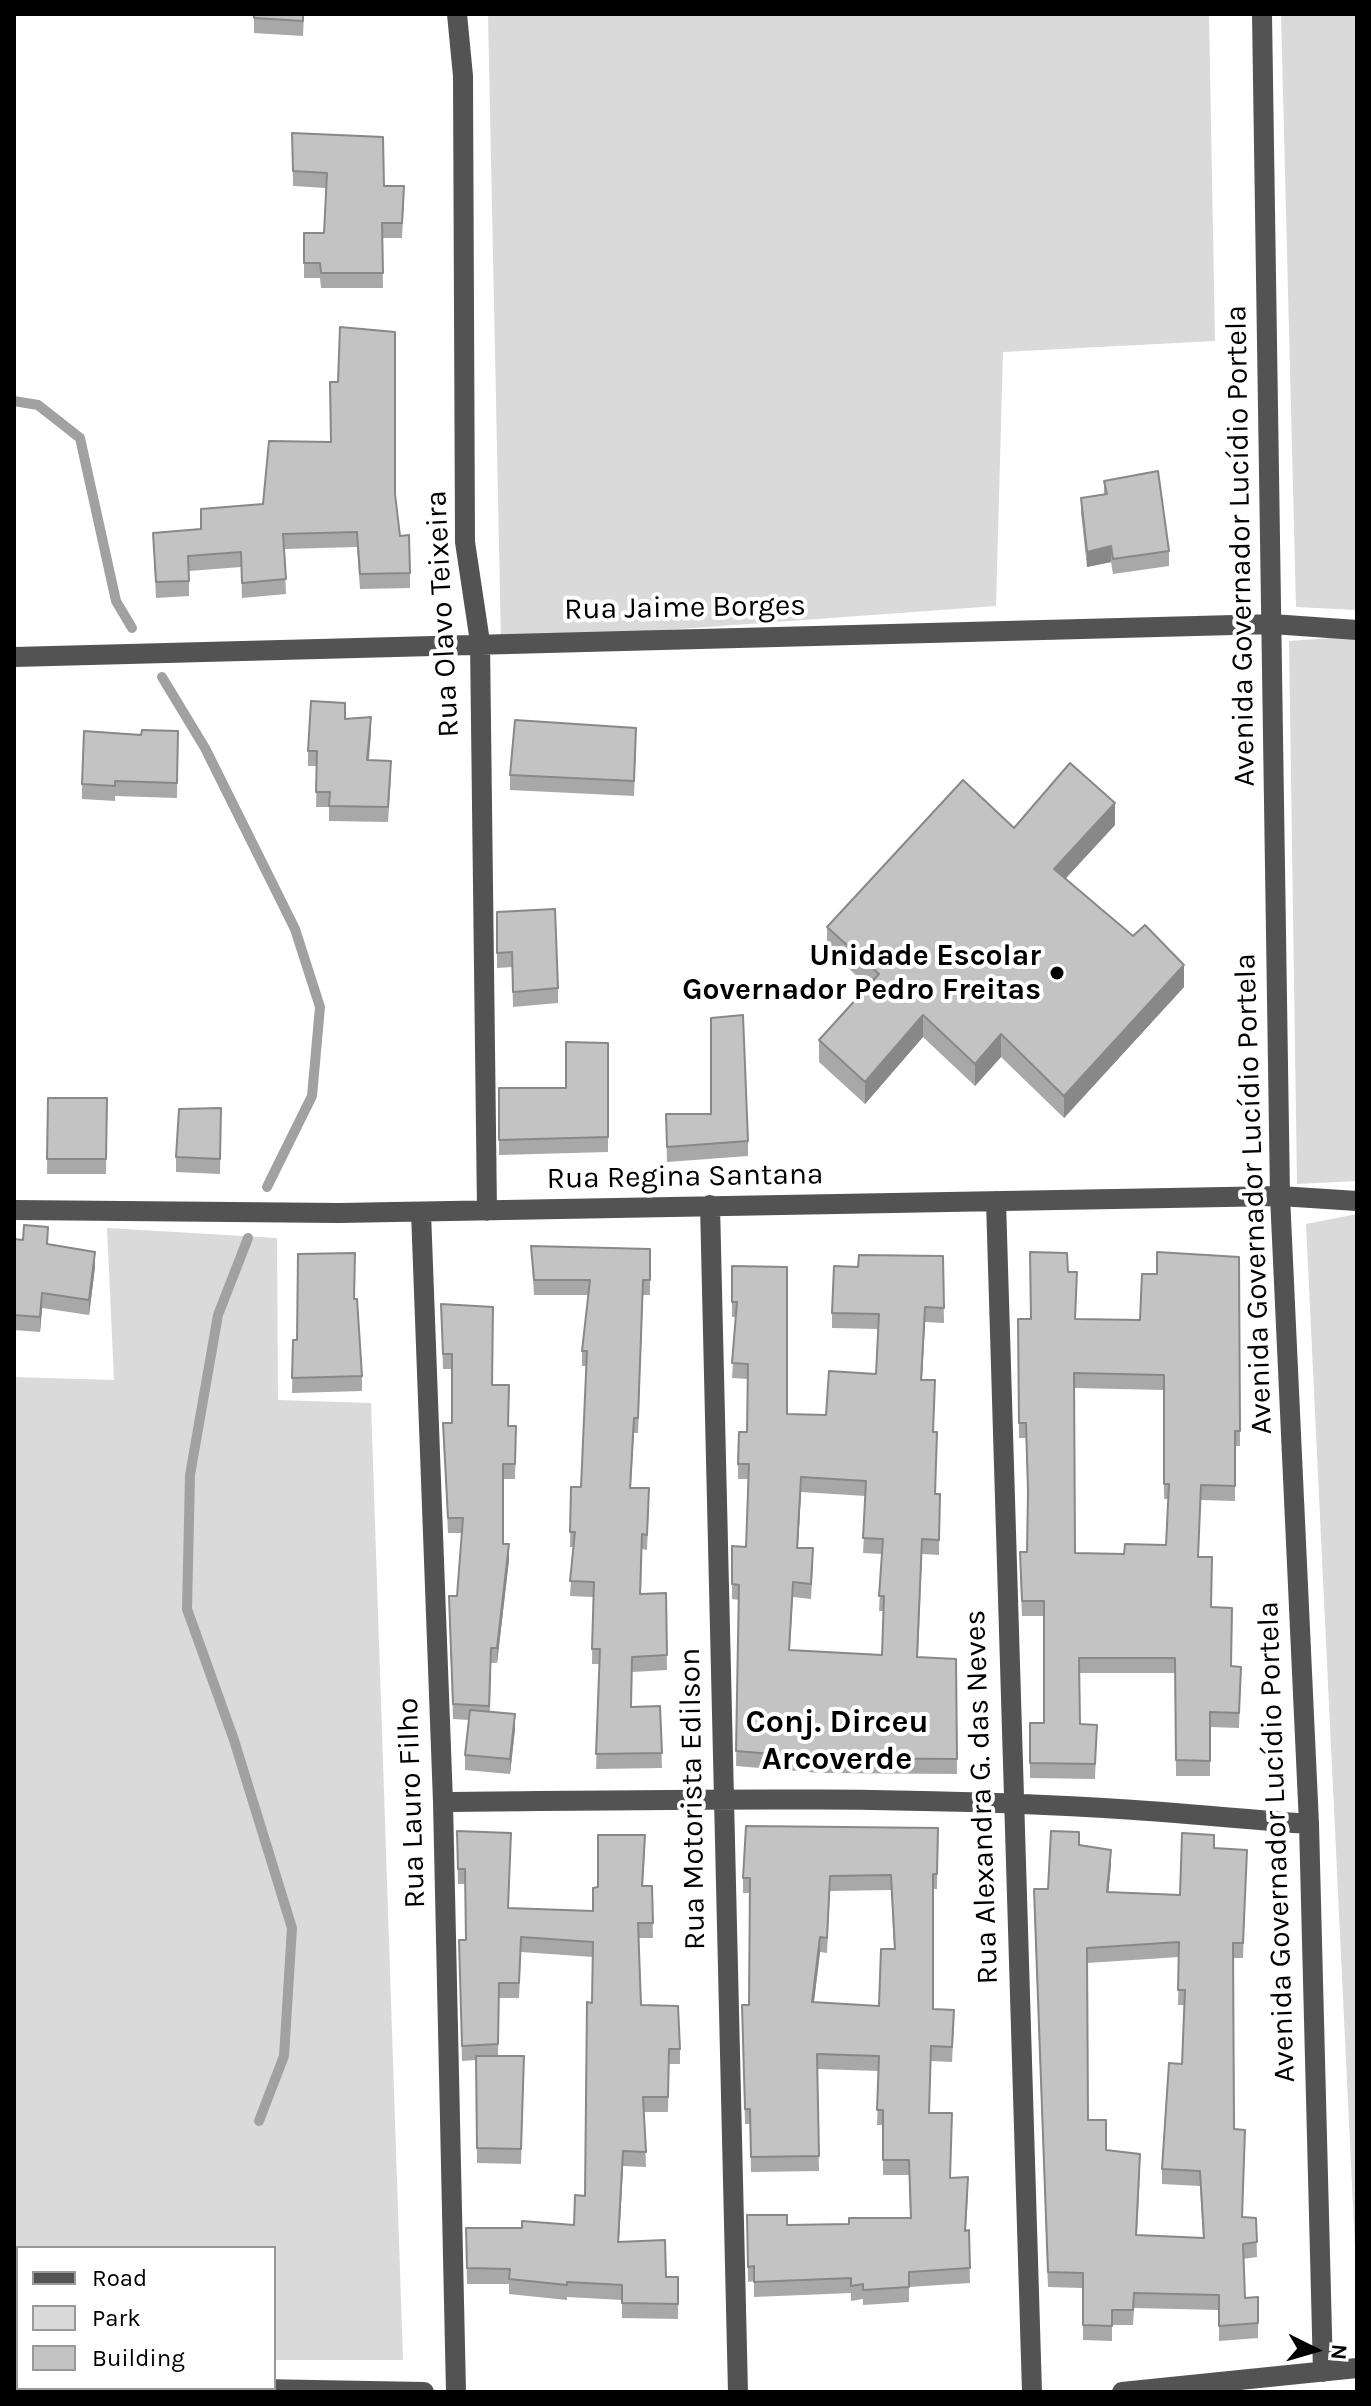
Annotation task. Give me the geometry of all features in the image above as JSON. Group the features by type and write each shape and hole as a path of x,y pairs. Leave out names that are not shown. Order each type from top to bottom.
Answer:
{"street":[{"name":"Rua Olavo Teixeira","path":"457,14 463,76 465,542 480,642 487,1211"},
{"name":"Avenida Governador Lucídio Portela","path":"1262,14 1280,1196 1309,1824 1323,2372"},
{"name":"Rua Jaime Borges","path":"14,657 480,642 1272,624 1357,630"},
{"name":"Rua Regina Santana","path":"14,1210 421,1212 1280,1196 1357,1201"},
{"name":"Rua Alexandra G. das Neves","path":"996,1201 1032,2392"},
{"name":"Rua Motorista Edilson","path":"710,1205 738,2392"},
{"name":"Rua Lauro Filho","path":"421,1212 443,1802 456,2392"},
{"path":"443,1802 723,1800 1012,1805 1103,1808 1309,1824"},
{"path":"1122,2392 1206,2388 1357,2368"},
{"path":"276,2389 424,2392"}],"green space":[{"path":"488,14 1209,14 1215,341 1003,352 996,606 501,642"},
{"path":"1281,14 1357,14 1357,610 1296,607"},
{"path":"1357,636 1357,1181 1297,1184 1289,641"},
{"path":"1357,1214 1357,2290 1306,1224"},
{"path":"107,1228 277,1238 278,1400 371,1403 403,2360 276,2360 276,2246 16,2246 14,2361 14,1377 114,1380"}],"building":[{"path":"254,14 303,14 303,21 254,18"},
{"path":"292,133 383,137 384,186 404,186 402,223 382,223 383,273 321,273 320,263 304,263 304,233 324,233 327,173 293,171"},
{"path":"340,327 395,332 395,494 400,536 409,535 410,573 360,574 357,532 283,534 286,579 242,583 241,552 188,556 189,581 156,582 153,533 201,529 201,509 263,504 269,441 331,442 330,382 338,382"},
{"path":"1158,471 1169,551 1113,559 1111,546 1087,552 1081,498 1107,494 1104,481"},
{"path":"311,701 345,703 345,719 371,717 367,760 391,761 388,807 329,806 330,792 316,792 317,751 308,751"},
{"path":"515,720 636,728 634,781 510,775"},
{"path":"142,730 178,731 177,783 115,781 115,786 82,784 84,731 141,735"},
{"path":"1070,763 1115,803 1054,869 1133,936 1145,925 1184,965 1064,1096 1001,1034 975,1064 923,1015 865,1082 819,1040 879,974 827,927 963,780 1014,828"},
{"path":"555,909 558,988 513,992 512,952 497,953 497,912"},
{"path":"743,1015 748,1141 667,1147 666,1114 711,1114 711,1018"},
{"path":"566,1042 608,1043 608,1137 499,1140 499,1088 566,1088"},
{"path":"48,1098 107,1098 106,1159 47,1159"},
{"path":"221,1108 220,1159 176,1157 179,1109"},
{"path":"24,1225 48,1227 47,1244 95,1252 89,1300 42,1293 40,1317 14,1315 14,1239 23,1240"},
{"path":"531,1246 650,1249 650,1280 643,1280 638,1418 634,1418 630,1488 649,1488 647,1535 642,1534 640,1594 666,1593 667,1655 632,1657 631,1707 660,1706 662,1753 596,1754 600,1649 592,1649 594,1582 570,1581 575,1532 570,1532 571,1487 581,1487 587,1351 582,1351 590,1280 534,1280"},
{"path":"1030,1252 1067,1253 1068,1272 1077,1272 1075,1319 1140,1320 1142,1274 1157,1274 1157,1252 1239,1257 1240,1431 1235,1431 1235,1486 1201,1485 1198,1557 1212,1557 1211,1607 1232,1608 1231,1666 1241,1667 1239,1713 1210,1712 1210,1761 1176,1760 1175,1658 1079,1658 1080,1724 1097,1725 1095,1764 1030,1763 1030,1723 1044,1723 1044,1601 1022,1601 1020,1552 1027,1552 1028,1491 1026,1423 1019,1423 1018,1319 1031,1319","holes":["1074,1373 1164,1375 1164,1484 1169,1484 1166,1545 1125,1544 1124,1554 1075,1553"]},
{"path":"355,1253 354,1299 357,1299 362,1376 292,1378 293,1340 297,1340 298,1254"},
{"path":"859,1255 943,1256 944,1308 925,1307 921,1380 935,1380 933,1432 937,1432 935,1494 940,1494 939,1540 922,1539 917,1657 956,1659 957,1759 820,1758 736,1751 739,1585 732,1584 732,1546 746,1547 749,1464 738,1464 739,1432 747,1432 748,1364 732,1363 737,1302 732,1302 732,1266 787,1267 787,1414 826,1415 829,1371 876,1374 879,1314 832,1313 834,1266 858,1267","holes":["801,1477 866,1481 863,1538 883,1539 879,1596 884,1596 882,1655 789,1650 793,1582 811,1584 813,1548 797,1548"]},
{"path":"441,1304 493,1307 492,1385 509,1385 508,1426 516,1426 515,1464 503,1464 503,1544 509,1544 497,1648 491,1648 489,1706 453,1704 449,1596 457,1596 463,1518 448,1518 443,1423 452,1423 452,1354 443,1354"},
{"path":"470,1710 515,1714 510,1759 465,1755"},
{"path":"746,1826 938,1828 937,1874 933,1874 933,2009 954,2010 952,2047 931,2046 929,2113 952,2113 950,2178 968,2177 965,2231 969,2230 970,2268 909,2272 909,2287 863,2290 863,2284 851,2286 851,2278 754,2282 754,2266 748,2267 747,2215 787,2215 787,2225 849,2224 849,2218 911,2218 909,2160 883,2160 883,2110 877,2110 879,2056 817,2054 819,2156 751,2157 750,2109 745,2109 742,2005 749,2005 750,1878 743,1878","holes":["891,1875 895,1949 881,1949 879,2006 812,2002 820,1937 827,1938 830,1876"]},
{"path":"457,1831 511,1833 508,1908 593,1911 593,1888 598,1887 598,1835 645,1835 642,1886 652,1886 653,1923 638,1923 641,2005 678,2006 680,2049 669,2049 668,2097 643,2097 646,2152 623,2151 618,2242 665,2240 666,2277 678,2277 678,2304 622,2303 622,2285 567,2282 567,2285 509,2279 510,2269 467,2268 466,2228 522,2228 522,2221 574,2225 575,2195 585,2196 587,2002 592,2003 593,1942 521,1937 519,1983 499,1983 498,2044 462,2046 459,1940 466,1940 465,1869 458,1869"},
{"path":"1051,1831 1079,1832 1079,1845 1111,1850 1107,1892 1180,1895 1182,1833 1214,1835 1214,1848 1247,1850 1243,1943 1233,1943 1234,2129 1245,2130 1242,2217 1256,2218 1257,2242 1243,2244 1245,2298 1258,2297 1258,2323 1219,2326 1219,2295 1134,2293 1133,2310 1112,2310 1112,2326 1083,2325 1083,2273 1048,2272 1034,1889 1048,1889","holes":["1179,1942 1178,1990 1185,1990 1182,2064 1169,2063 1162,2169 1200,2171 1204,2238 1136,2235 1140,2154 1106,2150 1106,2120 1088,2120 1087,1948"]},
{"path":"476,2056 524,2056 521,2149 477,2148"}],"waterway":[{"path":"14,401 38,405 80,438 116,601 132,628"},
{"path":"162,677 205,748 295,929 320,1007 312,1096 267,1187"},
{"path":"248,1238 218,1315 190,1475 187,1609 234,1740 292,1928 284,2056 259,2121"}],"place":[{"name":"Unidade Escolar Governador Pedro Freitas","path":"1057,973"}],"district":[{"name":"Conj. Dirceu Arcoverde","path":"837,1742"}]}
